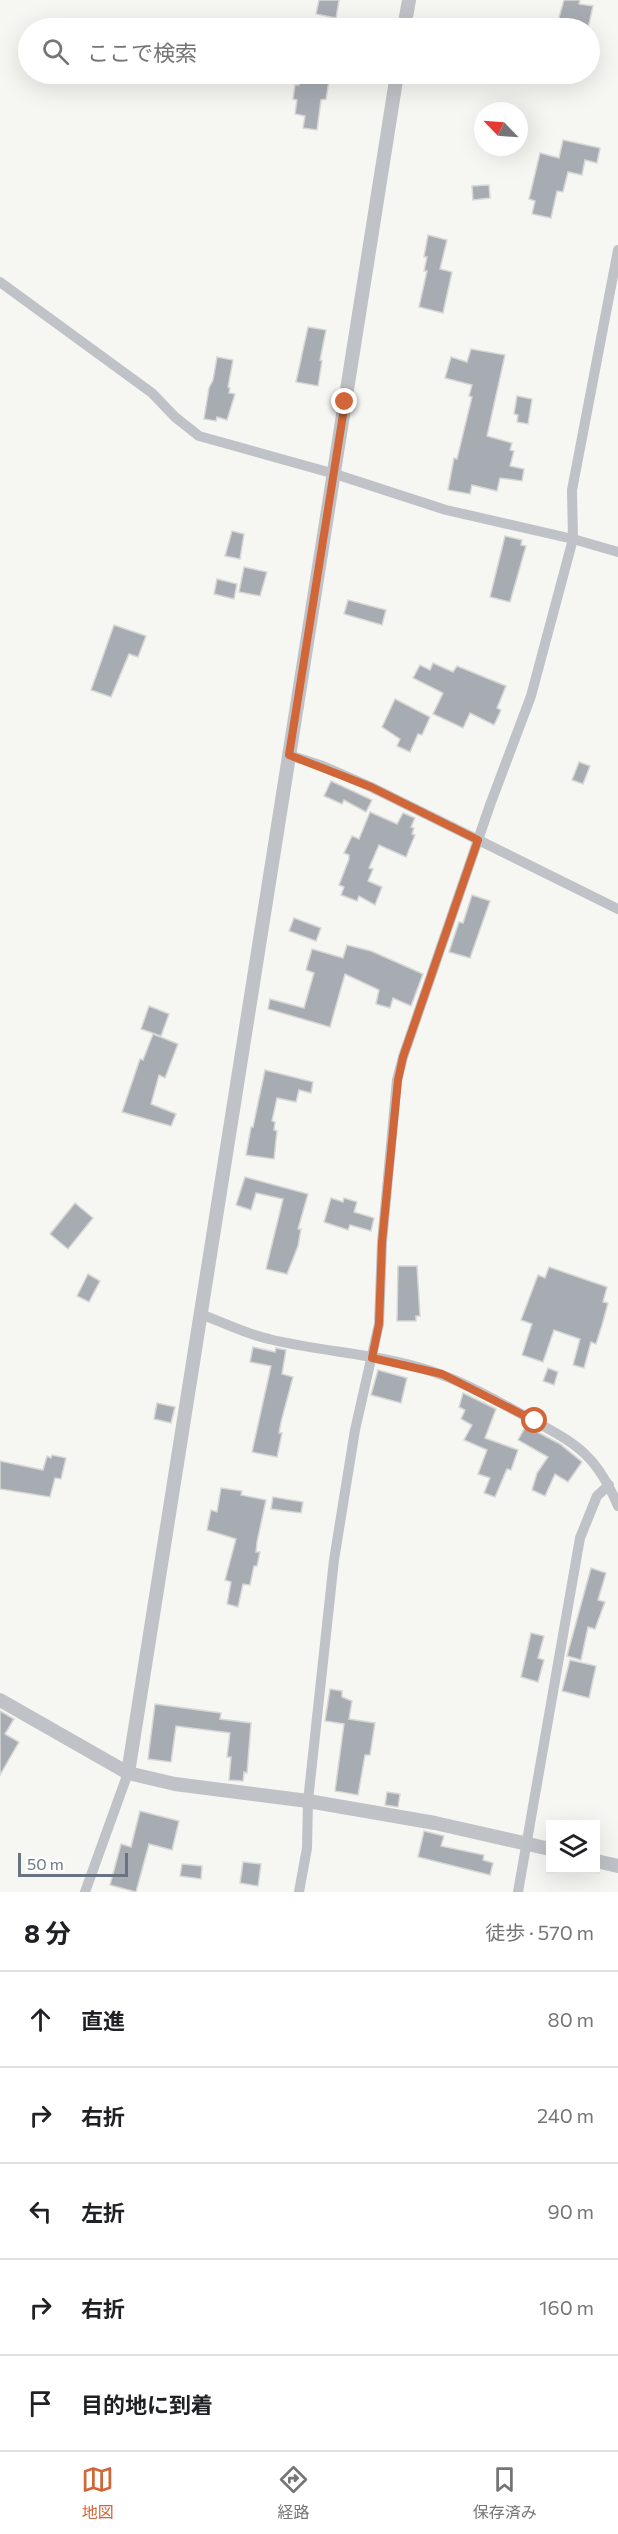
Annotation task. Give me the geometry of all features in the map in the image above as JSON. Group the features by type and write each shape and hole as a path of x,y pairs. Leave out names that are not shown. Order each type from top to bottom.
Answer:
{"street":[{"path":"406,18 409,0"},
{"path":"85,1892 128,1773 396,84"},
{"path":"298,1892 307,1848 308,1801 334,1560 355,1430 379,1324 382,1242 398,1080 403,1057 478,840 531,696 573,538 572,490 618,250"},
{"path":"0,282 153,393 175,417 199,436 335,474 446,510 573,538 618,552"},
{"path":"289,755 371,787 618,909"},
{"path":"200,1314 267,1339 372,1358 442,1374 567,1437 591,1458 609,1485 618,1506"},
{"path":"518,1892 580,1538 597,1496 609,1485"},
{"path":"0,1700 128,1773 175,1784 308,1801 435,1823 546,1849"},
{"path":"600,1862 618,1866"}],"building":[{"path":"319,0 339,0 336,18 316,14"},
{"path":"564,0 580,0 579,4 593,6 590,18 559,18"},
{"path":"328,84 326,99 321,100 317,130 303,128 305,116 295,114 297,100 293,99 295,85"},
{"path":"563,140 600,148 597,163 585,160 582,175 568,172 563,192 557,191 551,218 532,214 535,201 529,199 540,153 559,158"},
{"path":"489,185 490,198 473,200 472,186"},
{"path":"428,235 447,240 440,269 452,272 443,313 419,307 427,271 424,271 427,257 424,257"},
{"path":"308,327 326,330 318,386 296,382"},
{"path":"471,349 505,355 487,436 512,443 510,450 514,451 510,466 524,469 522,481 500,478 497,491 472,485 470,494 448,490 454,458 457,459 472,397 469,396 472,385 445,378 451,357 467,362"},
{"path":"217,357 233,360 228,387 230,388 229,393 235,394 227,420 217,417 216,421 204,419"},
{"path":"517,396 532,399 528,424 517,422 518,415 514,414"},
{"path":"232,531 244,534 240,559 225,556"},
{"path":"505,536 522,540 521,545 526,546 510,602 490,597"},
{"path":"244,567 267,572 260,596 239,592"},
{"path":"217,579 237,584 234,599 214,594"},
{"path":"348,600 386,610 382,625 344,614"},
{"path":"114,625 146,636 138,657 129,654 111,697 91,690"},
{"path":"433,663 453,672 457,666 506,686 497,708 501,710 494,725 470,713 463,728 433,714 443,693 413,678 420,665 430,670"},
{"path":"395,699 430,717 422,735 418,734 410,752 397,746 400,739 382,727"},
{"path":"579,762 590,766 583,784 572,780"},
{"path":"331,781 372,800 366,812 344,800 342,804 324,796"},
{"path":"370,812 397,824 403,813 415,818 411,827 414,828 412,834 415,835 406,857 379,845 369,868 373,869 368,881 382,887 375,905 359,896 357,901 341,895 344,887 339,885 349,859 349,855 344,853 352,836 359,839"},
{"path":"472,895 490,901 470,958 449,952 459,922 463,923"},
{"path":"294,918 321,928 316,941 289,931"},
{"path":"347,945 371,951 423,974 411,1006 393,998 390,1008 376,1004 379,990 345,974 330,1027 268,1009 270,999 304,1008 314,973 306,970 312,949 343,958"},
{"path":"149,1006 169,1014 161,1036 141,1029"},
{"path":"153,1034 178,1044 165,1078 159,1075 151,1104 176,1114 171,1126 122,1112 140,1059 143,1060"},
{"path":"265,1070 313,1082 311,1093 299,1090 296,1102 277,1098 272,1121 275,1122 274,1130 277,1131 274,1159 246,1155"},
{"path":"245,1177 308,1194 298,1229 301,1229 298,1246 287,1274 266,1269 283,1199 256,1193 251,1210 236,1205"},
{"path":"331,1198 343,1202 344,1198 357,1202 354,1212 374,1218 371,1231 350,1225 348,1230 324,1222"},
{"path":"75,1203 93,1218 68,1249 50,1234"},
{"path":"398,1266 417,1266 420,1316 416,1316 416,1321 397,1321"},
{"path":"549,1267 607,1287 603,1302 608,1303 602,1325 596,1344 591,1342 584,1368 573,1365 580,1339 554,1330 543,1362 522,1355 532,1324 521,1320 538,1275 545,1278"},
{"path":"88,1274 100,1281 89,1302 77,1296"},
{"path":"253,1347 275,1352 276,1348 286,1350 282,1374 293,1377 281,1422 279,1433 282,1433 277,1457 252,1452 271,1366 250,1362"},
{"path":"548,1368 558,1372 554,1385 543,1381"},
{"path":"378,1370 407,1378 401,1403 371,1395"},
{"path":"463,1393 496,1409 485,1438 518,1450 511,1470 507,1469 495,1497 484,1493 490,1478 478,1474 487,1450 464,1440 472,1425 461,1419 465,1410 459,1407"},
{"path":"157,1403 175,1407 171,1423 154,1419"},
{"path":"526,1426 560,1444 582,1462 568,1482 555,1474 545,1496 532,1490 537,1473 548,1457 518,1440"},
{"path":"52,1455 66,1458 61,1479 55,1478 50,1497 0,1489 0,1461 43,1470 47,1456 51,1458"},
{"path":"221,1488 242,1491 241,1495 266,1500 257,1542 256,1552 260,1552 257,1566 254,1566 250,1585 243,1584 238,1607 227,1604 231,1582 225,1580 236,1539 207,1530 211,1510 217,1512"},
{"path":"273,1497 303,1502 301,1513 271,1509"},
{"path":"591,1568 606,1573 598,1600 605,1602 595,1629 588,1627 581,1660 567,1656"},
{"path":"531,1633 544,1636 538,1658 544,1660 538,1682 521,1677"},
{"path":"570,1660 596,1666 589,1698 562,1691"},
{"path":"330,1689 342,1691 342,1697 352,1701 349,1719 375,1723 370,1755 365,1755 358,1795 335,1791 344,1724 325,1721"},
{"path":"155,1704 221,1713 220,1719 251,1723 247,1773 244,1772 243,1781 229,1780 231,1757 227,1757 230,1733 176,1726 171,1762 148,1759"},
{"path":"0,1711 14,1719 5,1734 19,1742 0,1775"},
{"path":"387,1792 400,1794 398,1807 385,1805"},
{"path":"140,1811 179,1821 172,1850 149,1844 136,1892 110,1885 121,1844 131,1847"},
{"path":"424,1831 444,1836 441,1846 484,1855 483,1860 493,1863 490,1875 418,1857"},
{"path":"243,1862 261,1864 258,1886 240,1883"},
{"path":"182,1864 202,1866 201,1879 180,1876"}],"route":[{"path":"345,402 289,755 323,766 371,787 478,840 403,1057 398,1080 382,1242 379,1324 372,1358 442,1374 535,1421"}]}
